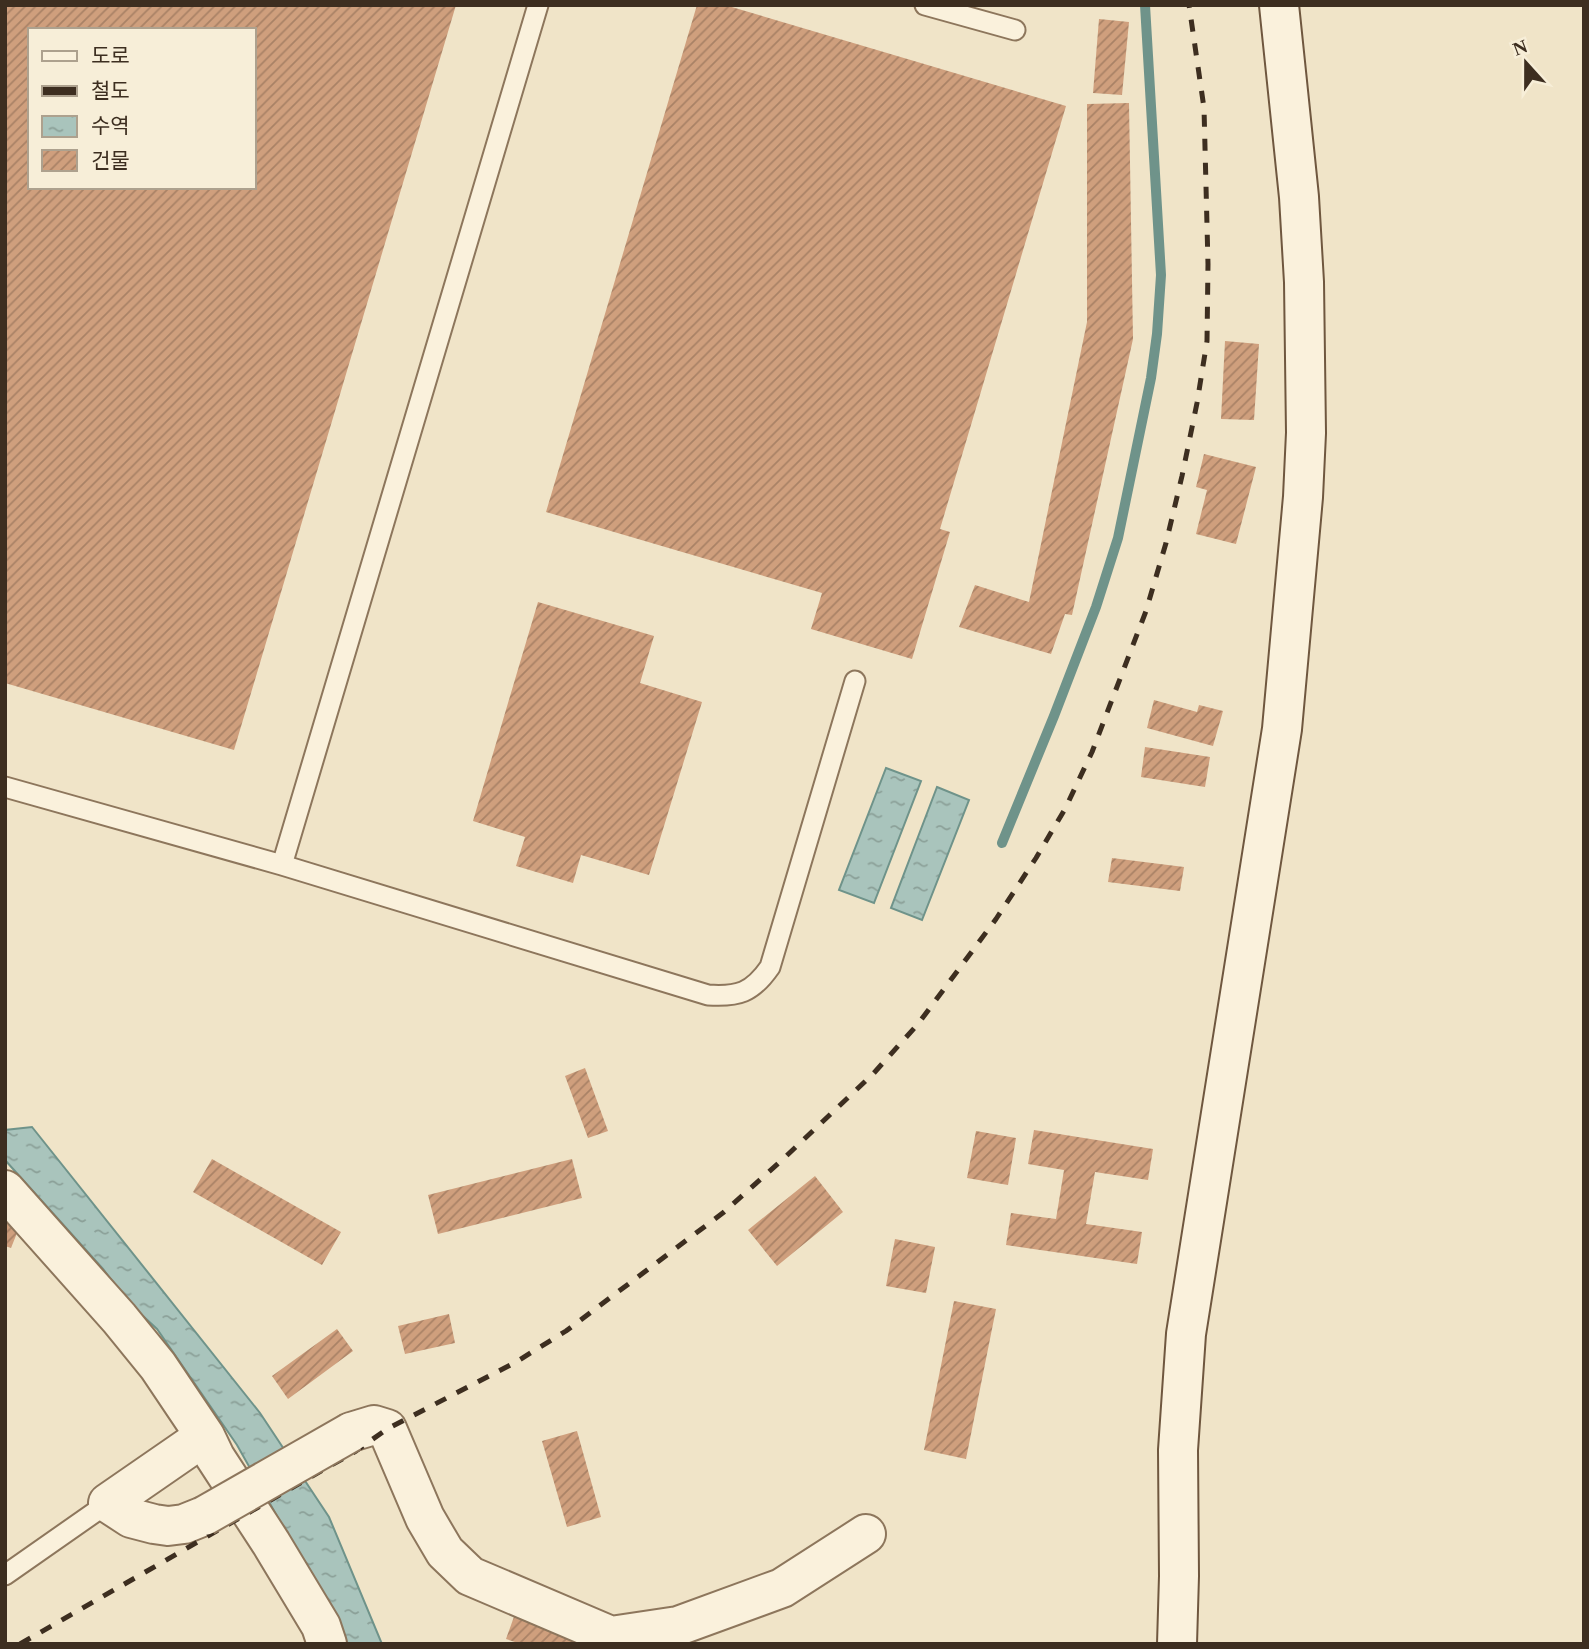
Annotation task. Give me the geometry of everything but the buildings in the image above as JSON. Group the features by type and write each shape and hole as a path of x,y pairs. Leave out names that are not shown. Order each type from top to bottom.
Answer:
{"street":[{"path":"1177,1644 1178,1451 1186,1334 1282,729 1303,497 1306,433 1304,282 1279,5"},
{"path":"5,1190 158,1366 271,1543 321,1626 327,1644"},
{"path":"205,1436 108,1503 131,1518 167,1526 184,1524 204,1516 351,1432 374,1425 387,1429 425,1518 445,1552 470,1576 611,1636 678,1626 782,1588 866,1534"}],"lane":[{"path":"282,865 538,5"},
{"path":"925,5 1015,30"},
{"path":"5,787 282,865 708,995 728,996 745,991 760,981 770,967 855,681"},
{"path":"5,1575 108,1503"}],"water":[{"path":"886,768 921,781 874,903 839,890"},
{"path":"937,787 969,800 922,920 891,908"},
{"path":"32,1127 260,1413 329,1517 382,1644 347,1644 237,1445 157,1329 130,1304 103,1269 5,1160 5,1130"}],"waterway":[{"path":"1002,843 1096,607 1118,538 1151,378 1161,275 1145,5"}],"railway":[{"path":"20,1644 356,1451 387,1429 516,1362 566,1331 724,1212 873,1074 918,1024 996,919 1065,809 1092,752 1146,611 1182,476 1207,341 1204,108 1189,5"}]}
